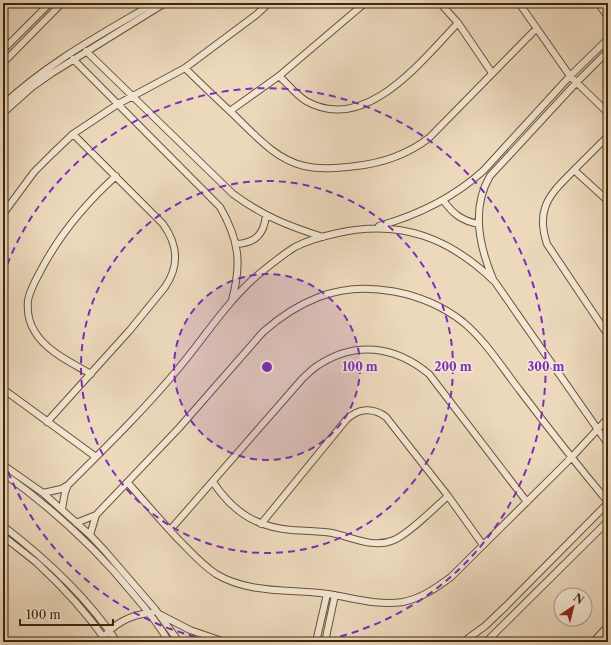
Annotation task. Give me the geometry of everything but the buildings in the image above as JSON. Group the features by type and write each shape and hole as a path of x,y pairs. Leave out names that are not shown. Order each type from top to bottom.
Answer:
{"street":[{"path":"3,50 50,3"},
{"path":"3,63 62,3"},
{"path":"3,105 58,61 154,3"},
{"path":"3,113 32,87 86,51 165,3"},
{"path":"3,214 34,172 73,134 118,104 185,68 256,15 269,3"},
{"path":"230,111 279,76 365,3"},
{"path":"440,3 458,23 492,73"},
{"path":"519,3 570,76 608,113"},
{"path":"598,3 608,17"},
{"path":"605,3 608,7"},
{"path":"279,76 297,94 314,105 334,109 367,103 378,98 399,83 458,23"},
{"path":"185,68 272,151 293,163 315,168 344,168 362,166 397,156 422,144 536,29"},
{"path":"43,493 53,492 68,485 96,457 140,412 169,379 243,289 273,263 296,247 323,237 348,231 373,228 401,220 427,209 452,195 483,171 570,76 608,39"},
{"path":"86,51 233,194 266,216 284,224 323,237"},
{"path":"608,51 576,82 490,176 484,186 479,204 479,224 483,250 486,264 495,282 608,444"},
{"path":"73,60 220,207 230,225 236,244 238,264 236,284 231,303"},
{"path":"47,422 130,330 170,280 175,265 175,248 170,233 164,224 73,134"},
{"path":"607,331 550,250 543,233 543,220 545,208 550,197 574,170 608,136"},
{"path":"574,170 608,201"},
{"path":"91,374 47,347 40,340 30,322 28,302 34,282 56,243 84,208 116,176"},
{"path":"444,200 458,217 468,222 479,224"},
{"path":"236,244 245,244 254,240 261,233 265,225 266,216"},
{"path":"373,228 407,231 440,242 463,255 495,282"},
{"path":"76,522 96,515 128,483 219,383 251,344 276,320 320,296 337,292 354,289 370,289 404,294 420,299 450,313 464,323 488,349 571,458 608,502 506,606 485,626 463,642"},
{"path":"170,530 303,378 317,366 333,357 346,352 360,350 375,349 390,352 417,364 429,374 527,502"},
{"path":"3,389 96,457"},
{"path":"261,524 346,420 356,412 362,410 375,411 386,417 448,496 483,545"},
{"path":"128,483 195,557 216,574 229,580 254,588 327,594 385,603 403,602 420,597 437,588 451,577 571,458 608,418"},
{"path":"3,465 43,493 90,535 157,612 179,642"},
{"path":"3,473 35,496 76,532 126,584 149,613 169,642"},
{"path":"213,482 222,496 233,507 246,517 261,524 293,530 328,532 370,543 382,543 394,540 404,534 448,496"},
{"path":"62,509 65,492 68,485"},
{"path":"90,535 96,515"},
{"path":"486,642 608,521"},
{"path":"3,526 63,578 84,600 117,642"},
{"path":"3,536 37,563 58,584 79,606 103,640 109,630 121,622 134,616 157,612 190,630 225,642"},
{"path":"316,642 327,594"},
{"path":"325,642 335,595"},
{"path":"593,642 608,626"},
{"path":"603,642 608,637"}]}
